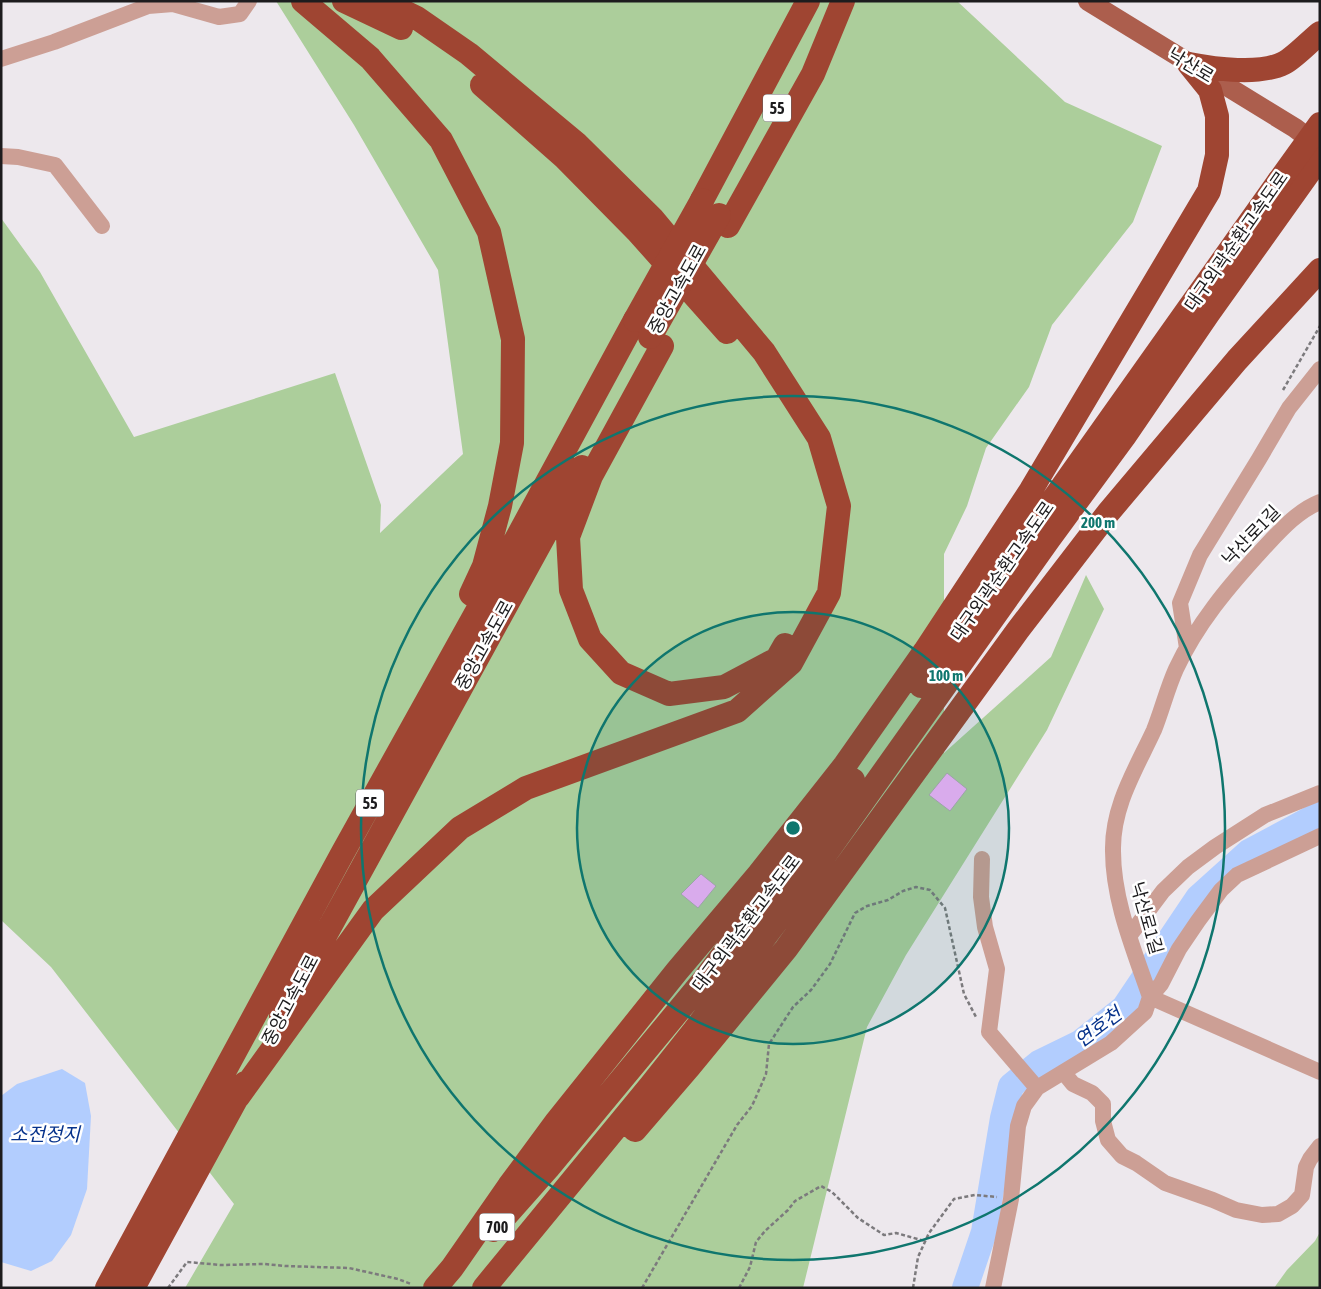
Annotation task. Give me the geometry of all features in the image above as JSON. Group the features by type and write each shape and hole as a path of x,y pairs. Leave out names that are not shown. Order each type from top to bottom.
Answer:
{"highway":[{"path":"303,1 370,58 441,140 489,232 513,339 512,443 500,506 484,566 406,740"},
{"path":"344,1 406,31 466,71 565,158 636,230 756,364 807,449 822,508 816,592 777,659 724,687 669,694 621,674 590,639 571,590 568,537 649,334"},
{"path":"238,1096 373,910 460,828 526,788 738,711 791,663 829,593 838,506 819,438 764,352 652,218 577,144 469,54 416,18 382,1"},
{"name":"중앙고속도로","path":"716,213 808,1"},
{"name":"중앙고속도로","path":"107,1288 342,854 406,740 649,334 834,1"},
{"path":"716,213 813,74 843,1"},
{"path":"1189,64 1228,70 1261,69 1284,63 1320,33"},
{"path":"435,1288 452,1268 508,1186 563,1113 677,971 759,874 845,765 925,651 1031,490 1210,191 1217,155 1217,116 1210,90 1189,64"},
{"name":"대구외곽순환고속도로","path":"484,1288 694,1031 797,894 1048,539 1124,437 1208,314 1288,186 1320,124"},
{"name":"대구외곽순환고속도로","path":"443,1288 548,1168 704,980 864,766 1288,186 1320,157"},
{"path":"498,1288 690,1066 786,949 1006,646 1108,513 1237,360 1320,270"},
{"name":"중앙고속도로","path":"133,1288 363,864 578,474 649,334"}],"main road":[{"name":"낙산로","path":"1088,1 1295,128"},
{"path":"1295,128 1320,136"},
{"path":"1295,128 1320,147"}],"street":[{"path":"1,59 54,42 148,6 173,4 219,17 240,14 249,1"},
{"path":"1,156 18,157 55,165 102,226"},
{"path":"1187,648 1180,603 1200,555 1289,408 1320,369"},
{"name":"낙산로1길","path":"1150,997 1118,897 1113,850 1118,808 1154,729 1176,670 1196,631 1232,583 1282,529 1310,506 1320,502"},
{"path":"1130,935 1163,891 1188,867 1208,852 1265,814 1320,793"},
{"path":"993,1288 1011,1199 1018,1126 1024,1106 1035,1085 1064,1073 1118,1037 1145,1012 1150,997 1161,984 1179,949 1221,890 1237,875 1320,836"},
{"path":"982,859 980,897 985,927 997,969 989,1032 1035,1085"},
{"path":"1150,997 1320,1072"},
{"path":"1064,1073 1073,1084 1092,1093 1103,1104 1103,1121 1108,1140 1122,1156 1136,1162 1165,1183 1236,1210 1262,1215 1278,1214 1292,1206 1302,1195 1306,1167 1320,1146"}],"path":[{"path":"642,1288 737,1125 752,1106 766,1074 769,1044 792,1007 811,990 830,964 855,913 868,906 888,900 903,890 916,887 930,890 945,908 964,994 978,1021 989,1032"},
{"path":"739,1288 750,1267 756,1242 795,1201 821,1186 832,1192 858,1218 884,1235 896,1233 925,1241"},
{"path":"913,1288 918,1258 925,1241 954,1199 975,1195 1000,1197"},
{"path":"168,1288 187,1262 221,1265 264,1264 349,1268 398,1279 411,1284"}],"green space":[{"path":"276,1 957,1 1065,102 1162,146 1133,222 1052,325 1029,387 986,448 967,506 944,554 944,753 1051,657 1086,575 1104,609 1047,730 906,955 867,1027 803,1288 185,1288 234,1204 51,967 1,920 1,218 40,272 134,437 335,373 381,505 380,533 463,454 438,270 354,125"},
{"path":"1320,1232 1320,1288 1274,1288 1287,1270 1315,1241"}],"water":[{"name":"소전정지","path":"62,1069 85,1083 91,1116 87,1189 71,1235 52,1261 31,1271 1,1262 1,1096 17,1084"}],"building":[{"path":"947,773 967,789 950,811 929,795"},
{"path":"701,874 716,886 698,908 681,894"}],"waterway":[{"name":"연호천","path":"965,1288 984,1232 1003,1118 1011,1086 1039,1063 1080,1043 1124,1008 1198,898 1249,852 1320,814"}]}
